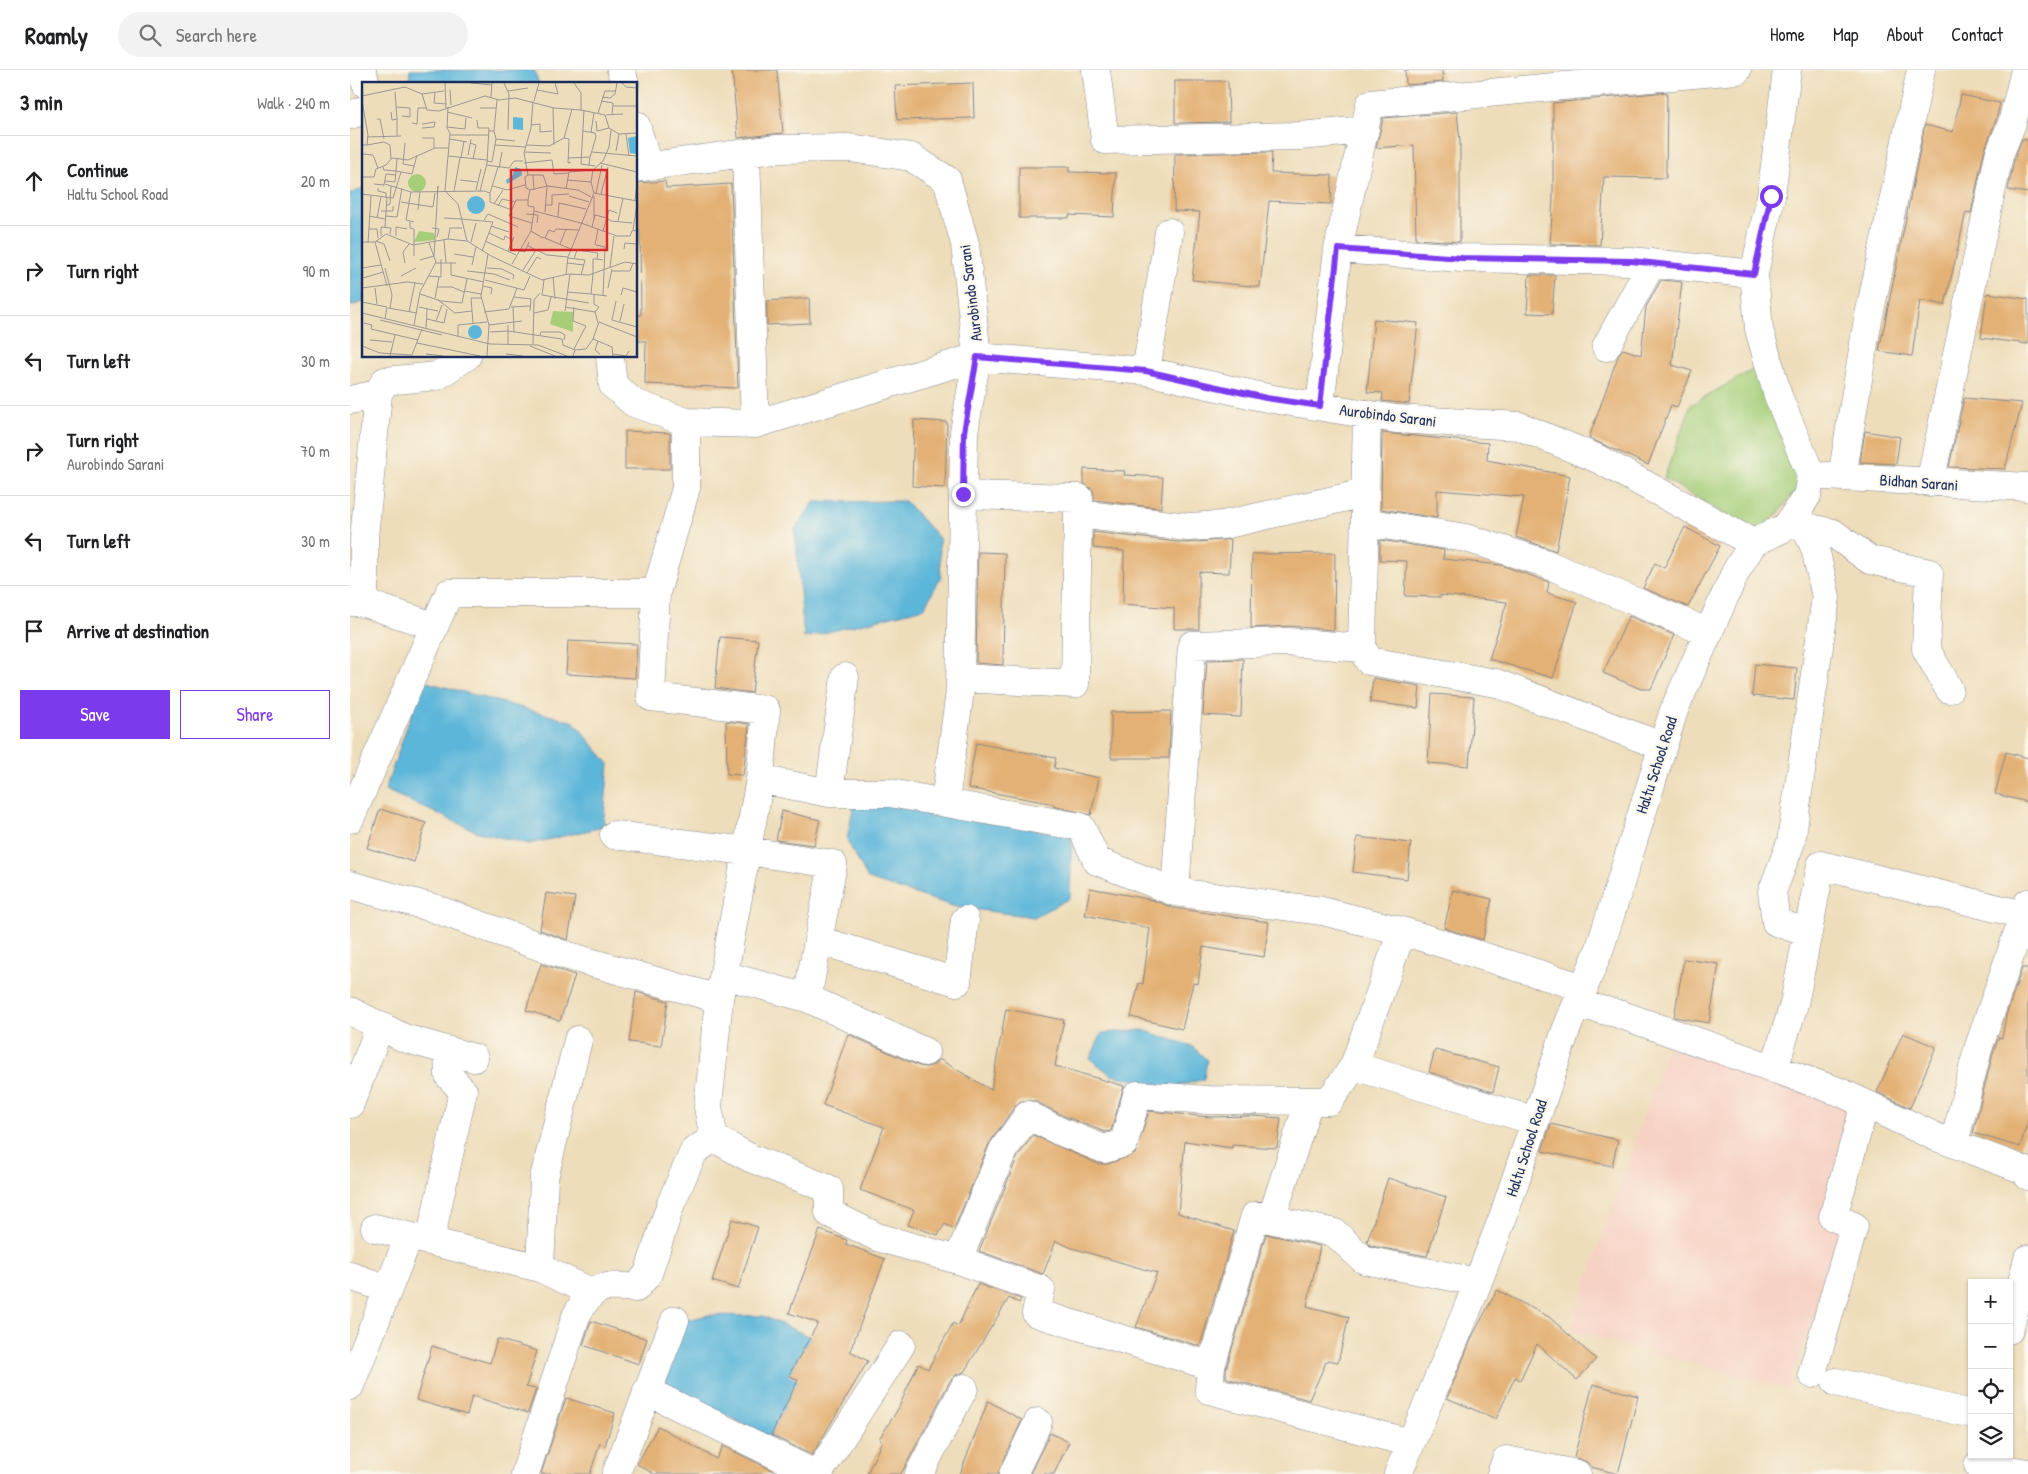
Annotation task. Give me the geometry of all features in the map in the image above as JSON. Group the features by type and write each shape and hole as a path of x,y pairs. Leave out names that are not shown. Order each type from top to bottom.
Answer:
{"street":[{"path":"1096,70 1104,140 1300,136 1364,130"},
{"path":"1320,406 1338,249 1370,104 1737,70"},
{"path":"1788,70 1771,196 1754,274 1759,329 1775,386 1811,475 1801,518 1815,548 1826,597 1791,842 1772,892 1776,922 1808,933"},
{"path":"1842,477 1867,325 1921,70"},
{"path":"1930,483 1999,155 2012,123 2025,70"},
{"path":"350,115 362,111"},
{"path":"638,139 642,167"},
{"name":"Aurobindo Sarani","path":"642,167 775,150 850,148 911,157 947,180 965,244 977,357 1146,371 1266,398 1396,419 1519,426 1598,459 1753,543"},
{"path":"746,153 755,424"},
{"path":"1146,371 1168,232"},
{"path":"1338,249 1462,258 1631,261 1754,274"},
{"path":"1606,347 1652,263"},
{"path":"610,358 613,385 634,403 686,422 755,424 977,357 964,432 960,678 945,802"},
{"path":"434,626 357,602 378,394 386,380 437,376 464,358"},
{"path":"350,400 378,394"},
{"path":"1367,414 1362,648 1370,662 1496,683 1662,746"},
{"path":"686,422 686,488 656,593 651,697 766,710 760,779 722,987 708,1107 714,1138 750,1158 829,1189 829,1213 877,1236 958,1260 1042,1290 1036,1313 1211,1366"},
{"name":"Bidhan Sarani","path":"1811,475 2028,487"},
{"path":"1078,514 1197,527 1223,525 1365,493"},
{"path":"960,678 1075,684 1079,498 963,494"},
{"path":"1753,543 1801,518"},
{"path":"1801,518 1833,533 1870,560 1929,573 1926,649 1949,689"},
{"path":"1364,522 1466,538 1542,562 1709,633"},
{"name":"Haltu School Road","path":"1398,1474 1503,1217 1580,996 1600,948 1674,710 1736,571 1753,543"},
{"path":"350,819 360,772 434,626 448,593 656,593"},
{"path":"1175,892 1192,644 1287,642 1362,648"},
{"path":"829,793 845,677"},
{"path":"760,779 829,793 890,793 1081,827 1097,861 1175,892 1322,911 1402,931 1580,996 1619,1014 1774,1069 1865,1104 1954,1143 2027,1170"},
{"path":"614,835 747,851 833,864 806,998"},
{"path":"1774,1069 1794,1004 1821,865 2026,909 1978,1050 1954,1143"},
{"path":"350,885 433,908 558,953 722,987 806,998 925,1052"},
{"path":"818,940 957,982 965,920"},
{"path":"958,1260 1003,1150 1028,1115 1104,1149 1124,1143 1137,1095 1208,1100 1329,1101 1354,1066 1402,931"},
{"path":"350,1011 404,1038 461,1054 448,1076 463,1091 419,1239 388,1289 350,1386"},
{"path":"350,1104 380,1026"},
{"path":"540,1268 544,1178 578,1040"},
{"path":"1354,1066 1535,1121"},
{"path":"1255,1216 1273,1214 1309,1101"},
{"path":"1865,1104 1833,1217 1854,1226 1824,1378 1968,1413"},
{"path":"525,1474 576,1316 587,1296 606,1285 636,1288 648,1274 671,1203 694,1151 714,1138"},
{"path":"1255,1216 1335,1233 1364,1260 1478,1282"},
{"path":"1255,1216 1211,1366 1209,1390 1411,1443"},
{"path":"375,1228 540,1268 593,1293"},
{"path":"2011,1324 2028,1259"},
{"path":"350,1276 388,1289"},
{"path":"616,1474 675,1320"},
{"path":"647,1391 806,1472 901,1345"},
{"path":"919,1474 964,1388"},
{"path":"1014,1474 1038,1422"},
{"path":"1501,1474 1506,1460 1577,1474"},
{"path":"1978,1465 2028,1472"}],"shaded area":[{"path":"1669,1042 1855,1106 1844,1230 1788,1389 1570,1330"}],"green space":[{"path":"1754,369 1795,456 1800,484 1776,516 1754,532 1664,478 1691,405"}],"water":[{"path":"410,70 534,70 538,82 409,82"},
{"path":"362,189 362,303 350,306 350,194"},
{"path":"905,501 939,538 941,577 924,608 804,638 795,530 814,502"},
{"path":"423,681 574,722 609,764 603,827 529,844 478,832 385,790"},
{"path":"874,802 1072,836 1070,898 1034,917 956,907 868,879 847,840 853,808"},
{"path":"1143,1030 1192,1046 1207,1060 1204,1079 1171,1088 1112,1075 1090,1059 1102,1033"},
{"path":"708,1315 763,1316 824,1343 770,1438 659,1380 679,1322"}],"building":[{"path":"732,70 777,70 783,133 738,138"},
{"path":"1405,70 1442,70 1443,82 1406,85"},
{"path":"1175,81 1228,81 1229,122 1175,123"},
{"path":"973,83 974,118 897,120 895,86"},
{"path":"1667,92 1666,178 1604,177 1600,245 1550,244 1553,199 1553,103"},
{"path":"1961,95 2000,103 1984,152 1971,213 1966,212 1945,305 1920,300 1912,356 1879,351 1925,125 1953,132"},
{"path":"1457,112 1460,141 1460,242 1416,239 1414,145 1376,148 1383,118"},
{"path":"2022,139 2028,140 2028,193 2008,190 2014,160"},
{"path":"1272,152 1271,173 1332,175 1331,204 1269,201 1260,287 1192,280 1200,212 1174,211 1175,154"},
{"path":"1019,167 1069,167 1069,172 1116,173 1114,217 1069,215 1069,218 1019,218"},
{"path":"665,181 666,188 731,184 738,388 645,384 646,341 638,341 638,315 641,315 638,183"},
{"path":"1529,275 1555,275 1552,314 1527,313"},
{"path":"1661,280 1682,282 1672,365 1692,371 1677,407 1671,405 1648,465 1589,438 1618,356 1623,349 1641,355 1646,307"},
{"path":"1987,293 2028,299 2028,344 1981,338"},
{"path":"809,298 810,323 767,325 767,301"},
{"path":"1374,319 1418,323 1409,404 1382,401 1383,393 1367,392"},
{"path":"1964,398 2022,403 2005,469 1949,467"},
{"path":"914,420 947,422 945,488 912,486"},
{"path":"625,431 670,433 670,469 625,469"},
{"path":"1865,431 1900,437 1896,464 1860,462"},
{"path":"1382,433 1488,443 1487,460 1570,476 1556,551 1516,537 1524,497 1437,490 1437,518 1381,509"},
{"path":"1084,469 1125,471 1124,475 1163,477 1161,508 1095,500 1093,490 1084,484"},
{"path":"1685,527 1720,546 1688,607 1643,588 1655,563 1664,568"},
{"path":"1093,532 1186,543 1231,539 1229,573 1199,572 1199,629 1174,629 1174,608 1123,604 1124,551 1093,548"},
{"path":"1380,540 1444,550 1443,559 1501,565 1549,582 1547,593 1577,602 1553,678 1489,659 1507,602 1441,595 1441,597 1405,596 1407,561 1380,560"},
{"path":"978,552 1005,553 1003,665 976,663"},
{"path":"1335,553 1334,630 1288,626 1251,628 1252,554"},
{"path":"1629,616 1674,635 1651,689 1641,689 1603,673"},
{"path":"720,637 758,640 752,693 715,688"},
{"path":"568,641 637,644 635,678 566,674"},
{"path":"1243,659 1241,717 1203,715 1207,660"},
{"path":"1755,664 1797,668 1794,700 1752,696"},
{"path":"1373,678 1420,686 1418,708 1370,702"},
{"path":"1432,694 1474,697 1469,766 1428,763"},
{"path":"1171,711 1169,758 1111,758 1111,712"},
{"path":"726,721 749,724 743,775 727,774"},
{"path":"976,743 1056,758 1054,768 1099,778 1091,815 1053,806 1054,804 968,788"},
{"path":"2006,752 2028,758 2028,802 1995,794"},
{"path":"380,809 426,823 414,862 367,848"},
{"path":"782,811 820,820 814,845 776,840"},
{"path":"1357,837 1411,843 1407,879 1353,872"},
{"path":"1090,888 1153,900 1173,908 1269,922 1264,957 1203,947 1198,984 1193,983 1182,1029 1131,1017 1139,983 1143,984 1150,928 1085,915"},
{"path":"1453,890 1492,899 1483,940 1444,928"},
{"path":"546,893 575,897 568,940 540,930"},
{"path":"1684,959 1719,964 1709,1023 1674,1017"},
{"path":"541,964 575,975 560,1021 526,1010"},
{"path":"2022,968 2028,968 2028,1120 2020,1147 1973,1133 1993,1053 1999,1037 2002,1038 2006,1016"},
{"path":"636,992 668,1001 661,1046 629,1042"},
{"path":"1006,1009 1064,1020 1055,1066 1124,1086 1111,1131 1105,1132 1066,1117 1035,1101 1021,1101 1015,1106 989,1144 954,1229 945,1224 938,1235 908,1225 914,1210 860,1190 884,1127 823,1105 848,1034 919,1066 927,1067 934,1065 939,1059 991,1090"},
{"path":"1903,1033 1936,1047 1910,1108 1877,1092"},
{"path":"1435,1050 1499,1067 1493,1092 1429,1072"},
{"path":"1149,1111 1210,1117 1253,1116 1281,1118 1277,1148 1232,1145 1232,1148 1185,1141 1178,1213 1234,1231 1200,1346 1136,1327 1157,1273 1072,1248 1056,1241 1043,1274 979,1251 1017,1158 1033,1135 1098,1164 1108,1164 1135,1154"},
{"path":"1551,1124 1618,1140 1612,1166 1542,1151"},
{"path":"1388,1178 1446,1197 1427,1256 1371,1246 1367,1242"},
{"path":"732,1219 758,1227 738,1289 712,1281"},
{"path":"820,1230 847,1240 846,1244 885,1259 850,1351 868,1361 812,1455 771,1435 798,1380 789,1375 818,1323 789,1313"},
{"path":"1266,1234 1320,1246 1307,1306 1349,1317 1338,1362 1327,1360 1309,1400 1226,1378 1226,1369"},
{"path":"978,1284 1021,1299 1019,1303 1009,1298 964,1372 956,1375 950,1381 901,1474 867,1474 882,1441 879,1439 898,1409 918,1364 928,1369 953,1323 958,1326"},
{"path":"1497,1290 1549,1317 1596,1359 1577,1380 1537,1344 1520,1380 1515,1377 1496,1419 1447,1398 1473,1335"},
{"path":"591,1321 647,1339 639,1364 583,1345"},
{"path":"497,1339 537,1351 526,1387 536,1389 528,1413 472,1396 467,1415 416,1400 432,1346 490,1363"},
{"path":"1593,1384 1638,1396 1618,1474 1591,1467 1587,1462 1574,1457"},
{"path":"566,1398 615,1413 605,1446 600,1443 590,1474 541,1474"},
{"path":"988,1401 1022,1420 998,1474 960,1474"},
{"path":"658,1426 716,1459 723,1446 780,1474 654,1474 637,1464"},
{"path":"1050,1433 1069,1442 1054,1474 1030,1474"}],"route":[{"path":"963,494 964,432 977,357 1146,371 1266,398 1320,406 1338,249 1462,258 1631,261 1754,274 1771,196"}]}
